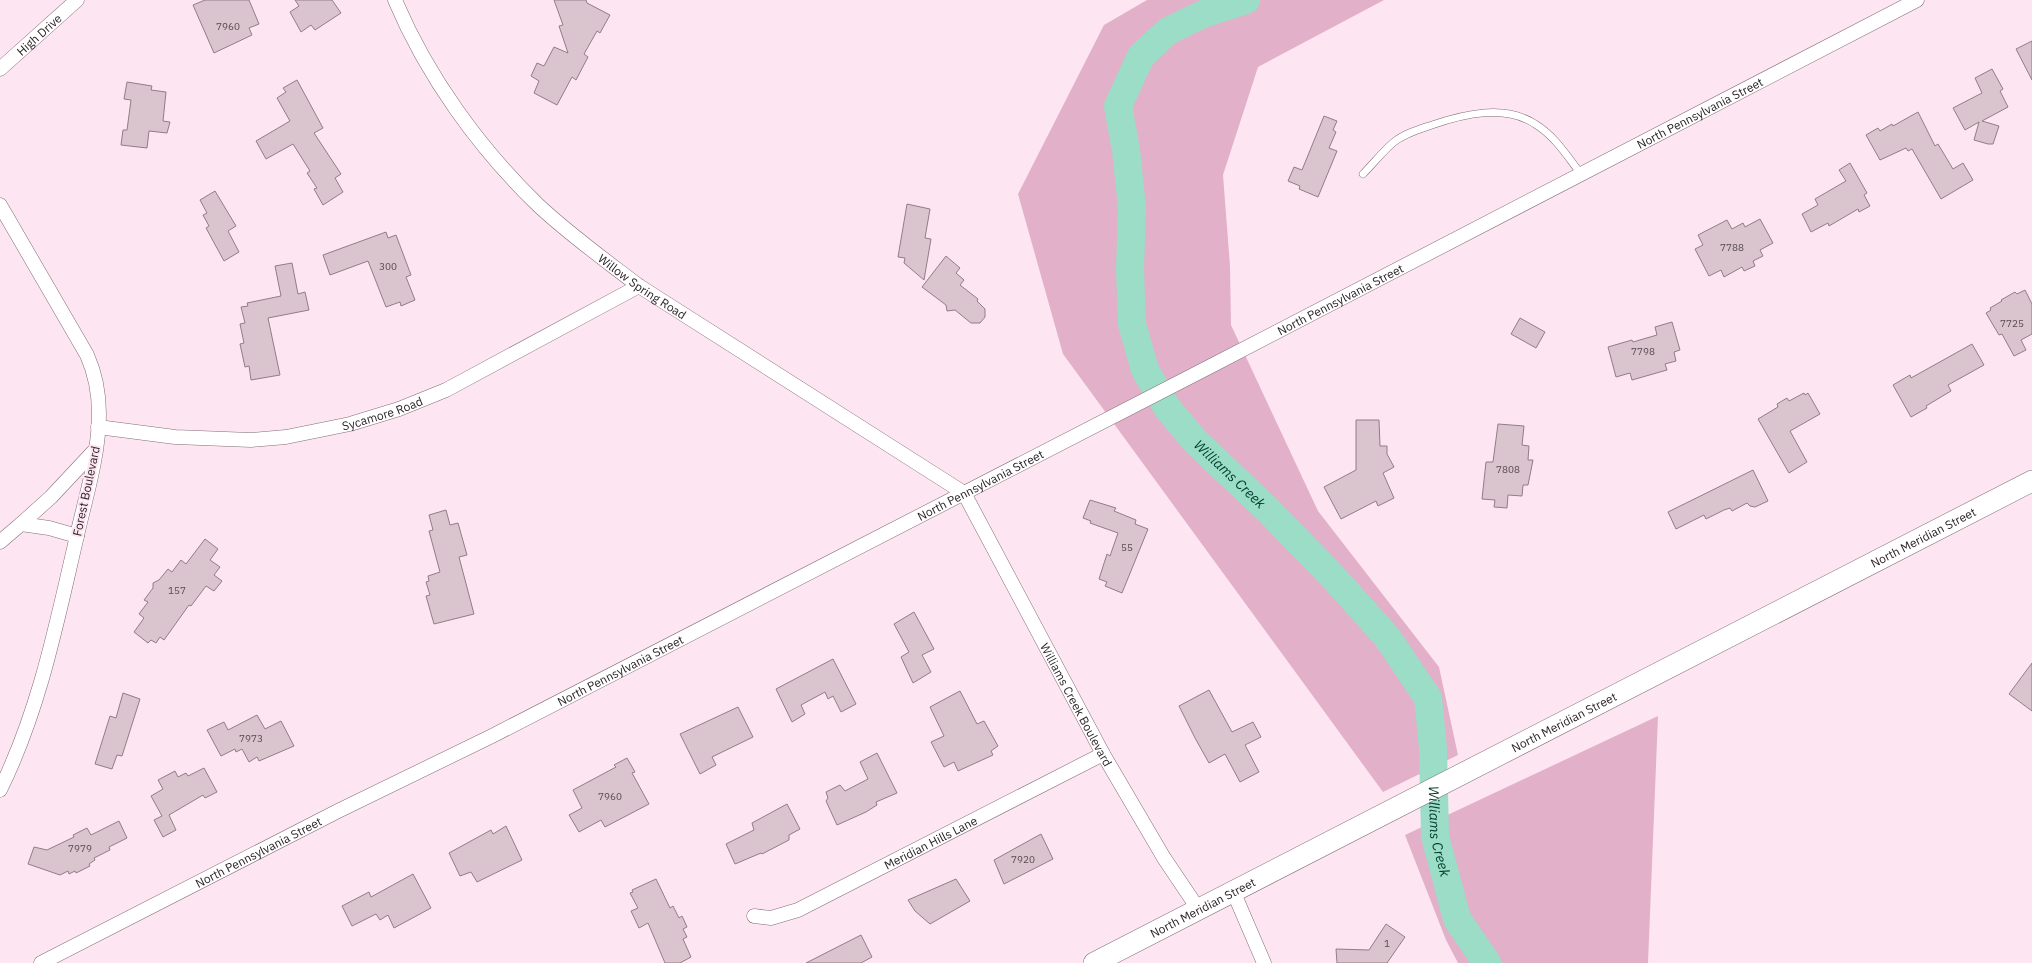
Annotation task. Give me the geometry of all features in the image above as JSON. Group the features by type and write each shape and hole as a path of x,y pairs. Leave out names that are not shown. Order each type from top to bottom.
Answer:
{"main road":[{"name":"North Meridian Street","path":"1094,963 2032,482"}],"street":[{"name":"High Drive","path":"0,69 78,0"},
{"name":"North Pennsylvania Street","path":"41,963 492,736 1917,0"},
{"name":"Willow Spring Road","path":"399,2 411,36 459,111 497,161 538,205 563,227 639,286 964,493"},
{"name":"Forest Boulevard","path":"0,205 87,355 95,381 99,413 96,449 40,690 0,790"},
{"name":"Sycamore Road","path":"98,427 176,437 251,440 286,437 350,424 399,409 446,390 639,286"},
{"path":"0,542 51,497 96,449"},
{"name":"Williams Creek Boulevard","path":"964,493 1103,754 1164,858 1199,910"},
{"path":"21,524 44,527 77,536"},
{"name":"Meridian Hills Lane","path":"754,916 771,918 798,910 1103,754"},
{"path":"1233,892 1264,963"}],"lane":[{"path":"1363,174 1395,141 1419,129 1460,116 1490,112 1514,115 1534,122 1550,134 1581,174"}],"shaded area":[{"path":"1147,0 1384,0 1258,67 1223,175 1230,266 1231,325 1318,511 1439,667 1458,755 1383,792 1063,354 1018,194 1104,25"},
{"path":"1658,716 1648,963 1458,963 1446,940 1405,835"}],"building":[{"path":"205,0 249,0 259,24 249,28 252,35 214,53 193,5"},
{"path":"295,0 332,0 341,13 315,30 311,25 301,32 290,12 299,6"},
{"path":"554,0 586,0 587,3 610,15 600,33 597,31 584,54 588,57 576,80 572,77 557,105 534,93 539,81 531,76 537,63 544,66 554,47 568,53 559,26 563,25"},
{"path":"2032,41 2032,80 2016,49"},
{"path":"1992,69 2003,89 2000,91 2008,107 1982,121 1999,126 1993,144 1988,144 1974,140 1979,122 1965,130 1953,108 1982,93 1975,78"},
{"path":"297,80 323,128 314,133 341,174 335,178 343,192 323,205 314,189 317,188 307,173 310,171 293,144 266,159 256,141 290,121 277,98 286,92 283,88"},
{"path":"127,82 152,86 151,90 166,92 163,121 170,122 167,133 149,131 147,148 121,145 123,130 127,130 131,100 124,99"},
{"path":"1918,112 1935,146 1938,144 1953,169 1963,163 1973,180 1941,199 1912,149 1908,151 1906,148 1880,160 1866,135 1878,128 1880,131 1892,124 1893,126"},
{"path":"1324,116 1337,121 1333,130 1336,132 1329,148 1337,151 1318,197 1299,189 1300,186 1288,181 1294,167 1302,170"},
{"path":"1850,163 1867,193 1864,195 1870,206 1859,212 1858,209 1829,226 1828,223 1811,232 1802,214 1818,205 1815,199 1846,181 1839,170"},
{"path":"215,191 236,226 228,231 239,252 224,261 206,228 209,226 203,215 207,213 200,200"},
{"path":"907,204 930,209 925,238 931,239 924,280 904,263 905,258 898,257"},
{"path":"1760,219 1773,243 1760,250 1763,256 1753,261 1755,266 1744,271 1742,267 1724,277 1721,270 1709,276 1695,249 1703,245 1698,235 1727,220 1732,229 1743,223 1745,227"},
{"path":"386,232 388,238 396,235 411,275 406,277 415,300 401,306 400,302 386,307 368,261 330,275 323,255"},
{"path":"946,256 960,268 956,273 964,280 960,285 978,299 977,301 985,309 985,317 980,323 971,323 955,310 947,311 946,305 922,287"},
{"path":"292,263 298,294 305,292 309,310 268,318 280,375 251,380 249,366 245,367 240,344 244,343 240,324 245,323 241,307 248,306 247,303 281,296 275,266"},
{"path":"2025,290 2032,304 2032,334 2021,340 2026,350 2014,356 2002,334 1999,335 1986,313 2001,300 2015,292 2017,294"},
{"path":"1520,318 1545,332 1536,348 1511,334"},
{"path":"1672,322 1680,350 1674,352 1676,361 1665,364 1667,370 1632,380 1630,373 1616,377 1608,347 1657,335 1655,327"},
{"path":"1972,344 1984,365 1948,385 1951,391 1911,417 1893,385 1910,375 1911,378"},
{"path":"1804,393 1805,395 1808,393 1820,414 1790,431 1807,462 1789,473 1758,419 1778,407 1777,404 1787,398 1789,401"},
{"path":"1356,420 1379,420 1380,446 1387,446 1387,454 1394,467 1383,473 1394,498 1378,506 1376,501 1341,519 1324,487 1356,470"},
{"path":"1498,424 1524,426 1522,445 1529,446 1528,460 1533,460 1528,485 1523,485 1522,496 1508,495 1507,508 1494,507 1495,500 1482,499 1486,462 1493,462"},
{"path":"1753,470 1768,501 1755,507 1747,503 1732,511 1730,508 1706,519 1704,515 1676,529 1668,512"},
{"path":"1090,500 1116,508 1114,511 1136,520 1135,524 1148,529 1122,593 1105,586 1107,582 1099,579 1107,554 1110,556 1118,533 1090,523 1091,521 1083,518"},
{"path":"446,510 450,525 458,523 467,555 459,557 474,614 434,624 426,596 430,595 426,582 429,581 428,576 440,572 429,531 433,530 429,515"},
{"path":"205,539 218,549 210,560 220,567 214,575 222,581 214,591 206,586 191,606 189,605 164,640 160,637 156,643 151,640 148,643 134,632 144,618 139,614 148,602 144,600 153,588 153,583 159,580 168,569 172,572 181,560 186,564"},
{"path":"914,612 934,649 922,655 931,672 913,683 901,657 909,652 894,624"},
{"path":"833,659 856,704 841,712 833,696 828,699 825,692 801,705 805,714 792,722 776,689"},
{"path":"2032,663 2032,711 2009,694"},
{"path":"1209,690 1232,732 1253,722 1261,737 1245,745 1259,772 1240,782 1225,754 1209,763 1179,706"},
{"path":"960,691 977,724 984,721 998,746 991,751 993,755 958,771 954,762 944,767 931,742 944,736 930,707"},
{"path":"123,693 140,699 122,756 117,755 112,769 95,764 110,716 116,718"},
{"path":"738,707 753,737 712,757 716,765 700,774 680,734"},
{"path":"257,715 265,729 281,721 294,746 259,761 257,757 249,762 242,749 236,752 235,749 221,756 207,730 224,722 228,730"},
{"path":"877,753 897,793 876,802 877,805 866,812 837,825 826,801 828,798 826,792 840,785 845,791 868,779 860,762"},
{"path":"627,758 635,772 632,773 649,804 605,827 601,820 579,832 569,815 582,808 573,790 616,767 614,765"},
{"path":"204,768 217,792 205,798 203,795 169,815 176,830 163,837 154,820 162,816 151,796 163,789 158,780 175,771 178,777 186,773 188,776"},
{"path":"787,804 800,829 789,835 789,840 762,854 735,864 726,844 754,830 752,823"},
{"path":"119,821 127,838 109,847 110,850 94,858 95,860 89,864 90,866 76,873 75,871 69,874 68,871 60,875 28,864 34,847 47,850 74,837 73,835 87,828 91,835"},
{"path":"506,826 522,860 477,882 471,872 460,876 449,853 491,830 493,834"},
{"path":"1041,834 1053,859 1004,884 994,860"},
{"path":"413,874 431,908 394,928 388,915 380,920 376,914 352,926 342,906 369,892 371,897"},
{"path":"656,879 670,908 673,906 679,918 682,916 687,927 683,929 687,937 683,939 691,957 680,963 665,963 648,923 639,928 631,911 638,908 630,893 633,892 632,890"},
{"path":"956,879 970,901 930,924 915,911 908,900"},
{"path":"1386,924 1405,937 1387,963 1337,963 1336,949 1369,950"},
{"path":"861,935 872,957 861,963 806,963"}],"waterway":[{"name":"Williams Creek","path":"1246,0 1203,14 1168,31 1141,56 1118,106 1126,150 1132,207 1130,270 1132,324 1145,370 1168,409 1196,442 1268,510 1334,578 1387,637 1428,698 1433,748 1435,836 1457,919 1487,963"}]}
